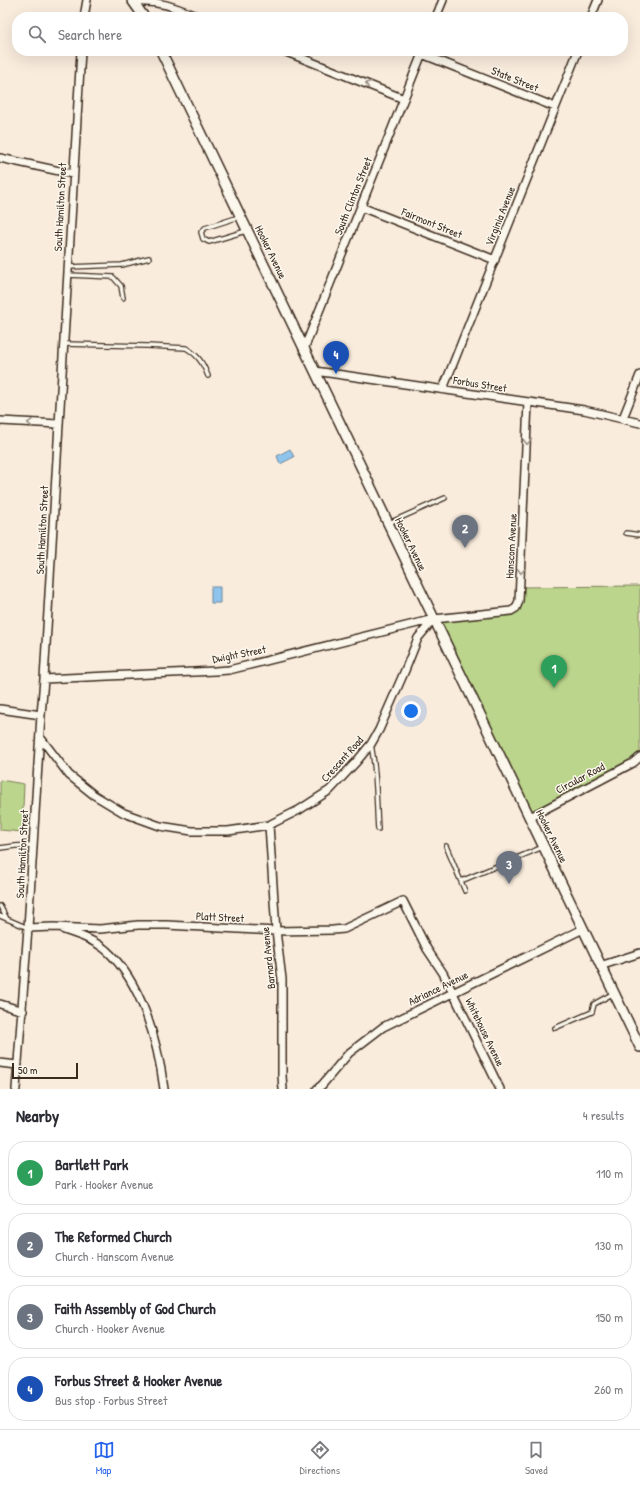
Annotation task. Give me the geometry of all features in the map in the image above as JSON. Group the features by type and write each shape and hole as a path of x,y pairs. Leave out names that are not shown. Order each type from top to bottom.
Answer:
{"street":[{"path":"85,12 87,0"},
{"path":"133,1 153,0 171,3 189,12"},
{"path":"438,12 443,0"},
{"path":"593,12 598,0"},
{"path":"133,1 141,12"},
{"name":"South Hamilton Street","path":"16,1089 23,1011 44,679 81,56"},
{"name":"Hooker Avenue","path":"163,56 640,1047"},
{"path":"296,56 404,99"},
{"name":"South Clinton Street","path":"304,349 420,56"},
{"name":"State Street","path":"432,56 556,107"},
{"name":"Virginia Avenue","path":"443,389 576,56"},
{"path":"0,158 73,174"},
{"name":"Fairmont Street","path":"361,207 494,260"},
{"name":"Forbus Street","path":"315,371 584,410 640,423"},
{"path":"623,418 640,375"},
{"name":"Hanscom Avenue","path":"434,619 511,611 516,608 519,601 528,403"},
{"path":"0,421 59,424"},
{"name":"Dwight Street","path":"44,679 215,672 229,670 434,619"},
{"name":"Crescent Road","path":"40,737 70,775 94,795 124,813 160,826 192,831 228,831 269,825 299,810 330,790 371,744 379,730 418,638 434,619"},
{"path":"0,709 41,715"},
{"name":"Circular Road","path":"530,817 633,763 640,757"},
{"name":"Barnard Avenue","path":"269,825 276,931 282,979 283,1089"},
{"name":"Platt Street","path":"28,928 53,927 100,929 138,925 167,925 276,931 344,929 403,901"},
{"name":"Whitehouse Avenue","path":"403,901 427,949 443,973 500,1089"},
{"path":"53,927 83,936 105,949 117,961 130,980 153,1034 161,1066 164,1089"},
{"name":"Adriance Avenue","path":"317,1089 322,1086 349,1053 383,1027 583,929"},
{"path":"600,966 640,953"},
{"path":"0,1004 23,1011"},
{"path":"0,1063 17,1065"}],"lane":[{"path":"240,216 204,228 201,232 203,239 209,242 247,230"},
{"path":"68,267 122,265 149,258"},
{"path":"68,275 113,277 121,286 123,298"},
{"path":"64,344 186,348 202,362 208,376"},
{"path":"388,523 445,498"},
{"path":"626,533 640,535"},
{"path":"371,744 375,762 378,829"},
{"path":"0,848 33,845"},
{"path":"446,846 465,891"},
{"path":"461,881 544,846"},
{"path":"0,906 7,919"},
{"path":"0,916 28,928"},
{"path":"555,1028 592,1012 594,1004 614,993"}],"green space":[{"path":"640,586 640,756 530,817 434,619 516,608 520,587"},
{"path":"0,780 24,784 22,832 0,830"}],"water":[{"path":"290,449 294,457 280,464 277,456"},
{"path":"211,587 220,587 220,603 211,603"}],"place":[{"name":"Forbus Street & Hooker Avenue","path":"336,374"},
{"name":"The Reformed Church","path":"465,548"},
{"name":"Bartlett Park","path":"554,688"},
{"name":"Faith Assembly of God Church","path":"509,884"}]}
